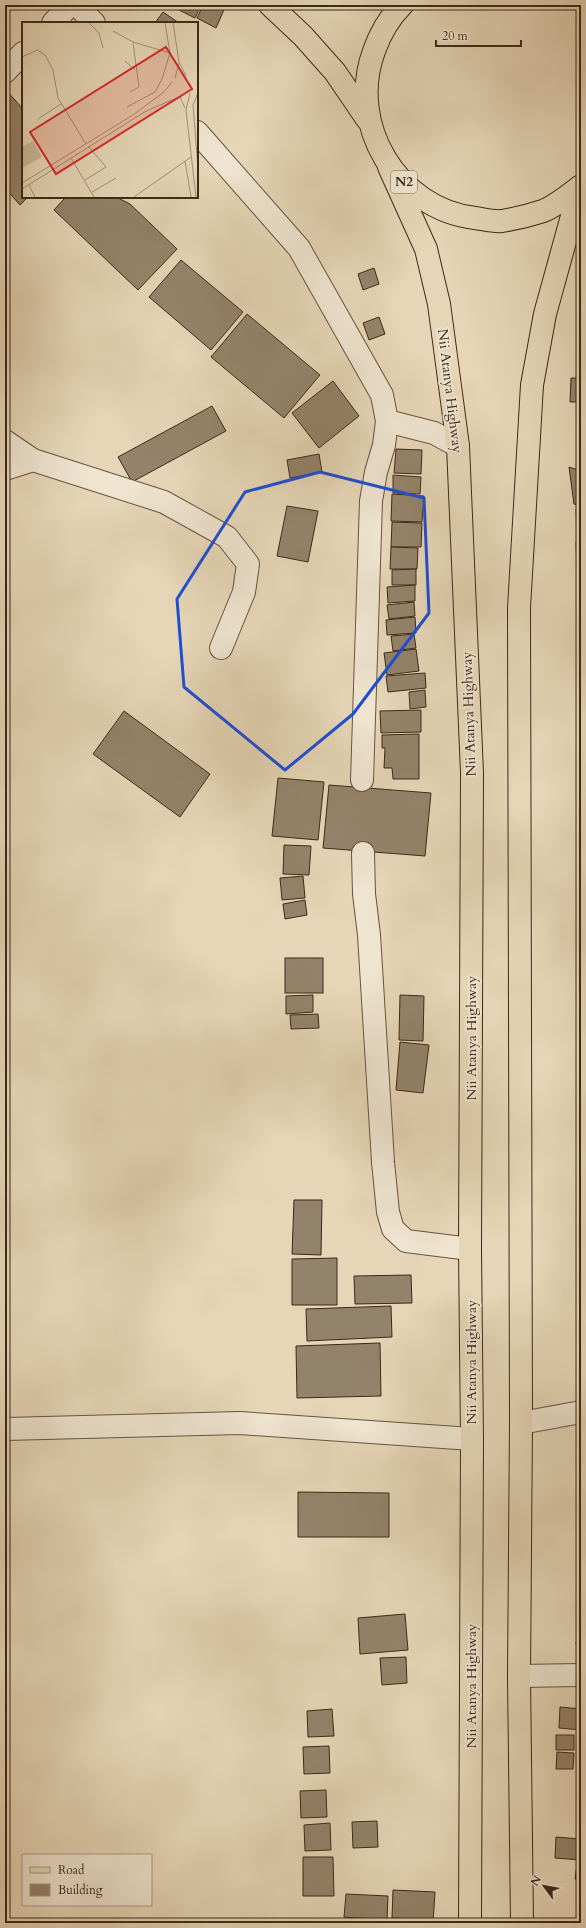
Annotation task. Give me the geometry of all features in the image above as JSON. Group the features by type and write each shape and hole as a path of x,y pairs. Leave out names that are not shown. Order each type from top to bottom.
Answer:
{"main road":[{"name":"N2","path":"270,5 303,36 335,72 369,123 387,164 418,197 457,216 500,221 543,211 581,186"},
{"name":"N2","path":"369,123 366,93 370,63 380,36 402,5"},
{"name":"Nii Atanya Highway","path":"387,164 426,249 439,304 458,446 472,773 470,1923"},
{"path":"522,1923 519,1676 521,1423 519,608 532,385 545,314 581,186"}],"street":[{"path":"54,22 70,5"},
{"path":"77,5 93,22"},
{"path":"5,72 22,54"},
{"path":"198,133 299,248 382,395 387,420 384,445 376,472 371,501 362,780"},
{"path":"387,420 434,433 458,446"},
{"path":"5,441 33,460 164,502 227,537 248,564 244,592 221,648"},
{"path":"5,469 33,460"},
{"path":"363,854 364,894 369,935 383,1162 388,1212 393,1229 406,1241 470,1250"},
{"path":"521,1423 581,1412"},
{"path":"5,1429 240,1423 472,1439"},
{"path":"519,1676 581,1675"}],"highlighted area":[{"path":"320,472 424,498 429,613 353,714 285,770 184,687 177,599 245,492"}],"building":[{"path":"181,5 201,5 195,18 179,10"},
{"path":"203,5 226,5 216,28 197,18"},
{"path":"163,12 178,22 156,22"},
{"path":"5,89 22,108 22,198 27,198 20,205 5,188"},
{"path":"62,198 118,198 130,204 177,249 138,290 54,210 64,199"},
{"path":"181,260 243,312 211,350 149,297"},
{"path":"374,268 379,284 363,290 358,274"},
{"path":"247,314 320,375 284,418 211,357"},
{"path":"379,317 385,334 369,340 363,323"},
{"path":"571,378 581,378 581,402 570,402"},
{"path":"333,381 359,416 319,448 292,413"},
{"path":"212,406 226,431 132,482 118,457"},
{"path":"396,449 422,450 421,474 394,473"},
{"path":"319,454 322,472 290,478 287,460"},
{"path":"569,467 581,471 581,506 574,504"},
{"path":"393,475 421,477 420,494 393,493"},
{"path":"392,494 424,496 422,522 391,521"},
{"path":"287,506 318,511 308,562 277,556"},
{"path":"576,509 581,509 581,537 577,538"},
{"path":"392,522 422,523 421,547 391,547"},
{"path":"576,542 581,542 581,574 577,575"},
{"path":"391,547 418,548 417,569 390,569"},
{"path":"416,569 416,585 392,585 392,570"},
{"path":"415,585 415,601 388,603 387,587"},
{"path":"414,602 415,616 389,619 387,605"},
{"path":"415,617 416,633 387,635 386,620"},
{"path":"414,634 416,648 393,651 391,636"},
{"path":"416,649 419,671 387,675 384,653"},
{"path":"425,673 426,688 388,692 386,676"},
{"path":"425,690 426,707 410,709 409,692"},
{"path":"421,710 421,732 381,733 380,711"},
{"path":"124,711 210,774 180,817 93,754"},
{"path":"419,734 419,779 393,779 392,768 384,768 385,748 382,748 382,735"},
{"path":"278,778 324,782 318,840 272,836"},
{"path":"329,785 431,793 425,856 323,848"},
{"path":"284,845 311,846 309,875 283,874"},
{"path":"303,876 305,898 282,900 280,878"},
{"path":"305,900 307,915 285,919 283,904"},
{"path":"285,958 323,958 323,993 285,993"},
{"path":"313,995 313,1012 286,1014 286,996"},
{"path":"400,995 424,996 423,1041 399,1040"},
{"path":"318,1014 319,1028 291,1029 290,1015"},
{"path":"400,1042 429,1045 423,1093 396,1090"},
{"path":"294,1200 322,1200 321,1255 292,1254"},
{"path":"337,1258 337,1305 292,1305 292,1259"},
{"path":"411,1275 412,1303 355,1304 354,1276"},
{"path":"391,1306 392,1337 307,1341 306,1309"},
{"path":"380,1343 381,1396 297,1398 296,1346"},
{"path":"298,1492 389,1493 389,1537 298,1537"},
{"path":"581,1526 581,1559 579,1559"},
{"path":"581,1607 581,1644 576,1644"},
{"path":"405,1614 408,1650 360,1654 358,1618"},
{"path":"406,1657 407,1683 382,1685 380,1658"},
{"path":"560,1707 581,1709 581,1730 559,1728"},
{"path":"332,1709 334,1736 308,1737 307,1711"},
{"path":"556,1735 574,1735 574,1750 556,1750"},
{"path":"329,1746 330,1773 304,1774 303,1747"},
{"path":"557,1752 574,1753 573,1769 556,1769"},
{"path":"326,1790 327,1817 301,1818 300,1791"},
{"path":"377,1821 378,1847 353,1848 352,1822"},
{"path":"330,1823 331,1850 305,1851 304,1825"},
{"path":"556,1837 581,1839 581,1860 555,1858"},
{"path":"303,1857 333,1857 334,1896 303,1896"},
{"path":"577,1864 581,1865 581,1880 575,1879"},
{"path":"393,1890 435,1892 433,1923 411,1923 411,1919 392,1918"},
{"path":"346,1894 388,1896 387,1920 344,1917"}]}
